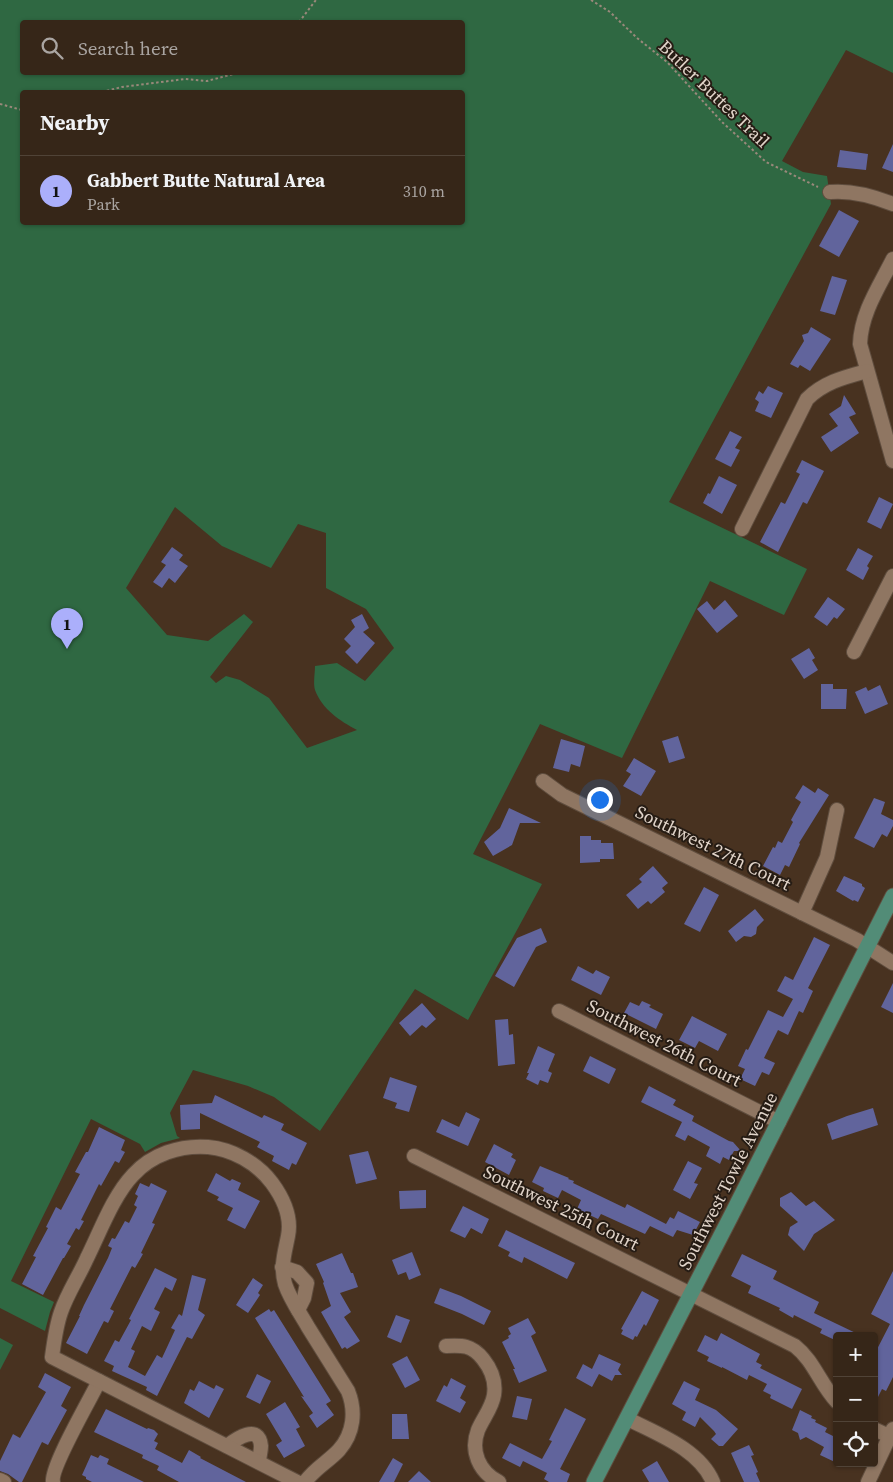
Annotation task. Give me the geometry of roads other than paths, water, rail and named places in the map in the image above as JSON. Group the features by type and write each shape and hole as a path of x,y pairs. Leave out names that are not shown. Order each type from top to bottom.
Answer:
{"main road":[{"name":"Southwest Towle Avenue","path":"594,1482 692,1294 893,896"}],"street":[{"path":"830,192 843,190 859,193 893,204"},
{"path":"893,260 864,318 860,344 893,461"},
{"path":"742,530 807,399 816,390 830,382 868,371"},
{"path":"854,652 893,576"},
{"name":"Southwest 27th Court","path":"544,781 562,795 857,940 893,963"},
{"path":"802,913 827,857 837,810"},
{"name":"Southwest 26th Court","path":"559,1011 779,1122"},
{"path":"297,1482 52,1356 61,1311 116,1200 133,1175 149,1161 167,1152 185,1148 214,1148 240,1156 261,1171 271,1182 287,1210 288,1235 284,1247 282,1268 285,1283 298,1310 348,1391 352,1402 353,1414 350,1433 345,1442 338,1451 311,1473 305,1482"},
{"name":"Southwest 25th Court","path":"414,1156 795,1346 806,1354 833,1397"},
{"path":"282,1268 297,1272 307,1283 304,1298 298,1310"},
{"path":"446,1346 463,1345 473,1349 483,1359 490,1371 495,1385 494,1396 478,1430 475,1448 478,1461 485,1472 499,1482"},
{"path":"53,1482 52,1478 58,1461 99,1381"},
{"path":"628,1419 679,1445 701,1465 712,1482"},
{"path":"868,1482 891,1433 878,1430"},
{"path":"227,1446 242,1435 255,1436 260,1441 261,1447 258,1462"},
{"path":"0,1480 4,1482"}],"place":[{"name":"Gabbert Butte Natural Area","path":"67,649"}]}
